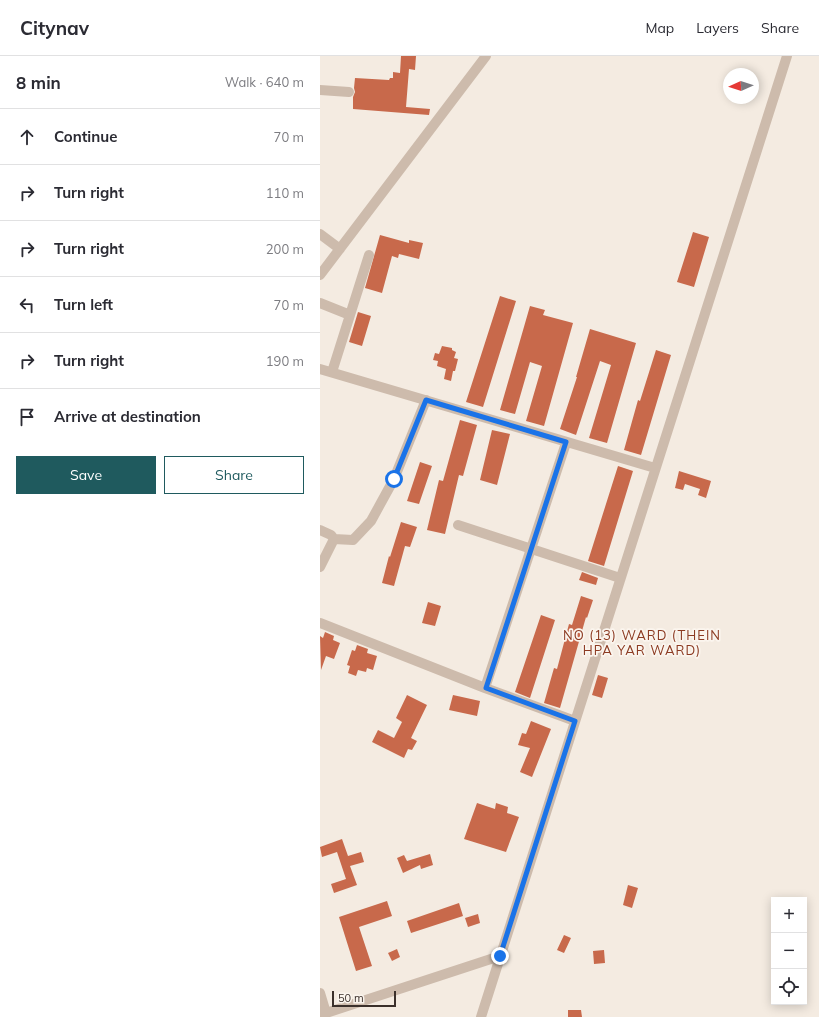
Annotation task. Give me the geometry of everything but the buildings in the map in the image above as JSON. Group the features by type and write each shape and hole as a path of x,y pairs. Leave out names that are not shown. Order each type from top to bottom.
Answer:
{"street":[{"path":"320,275 486,56"},
{"path":"481,1017 787,56"},
{"path":"320,90 348,92"},
{"path":"320,234 340,249"},
{"path":"332,372 369,254"},
{"path":"320,303 350,315"},
{"path":"320,368 655,468"},
{"path":"320,530 331,535 334,539 353,540 371,521 394,479 426,400"},
{"path":"486,688 566,442"},
{"path":"458,525 620,578"},
{"path":"320,567 334,539"},
{"path":"320,622 486,688 575,721"},
{"path":"320,993 323,1014 500,956"}],"district":[{"name":"NO (13) WARD (THEIN HPA YAR WARD)","path":"642,642"}],"route":[{"path":"394,479 426,400 566,442 486,688 575,721 500,956"}]}
